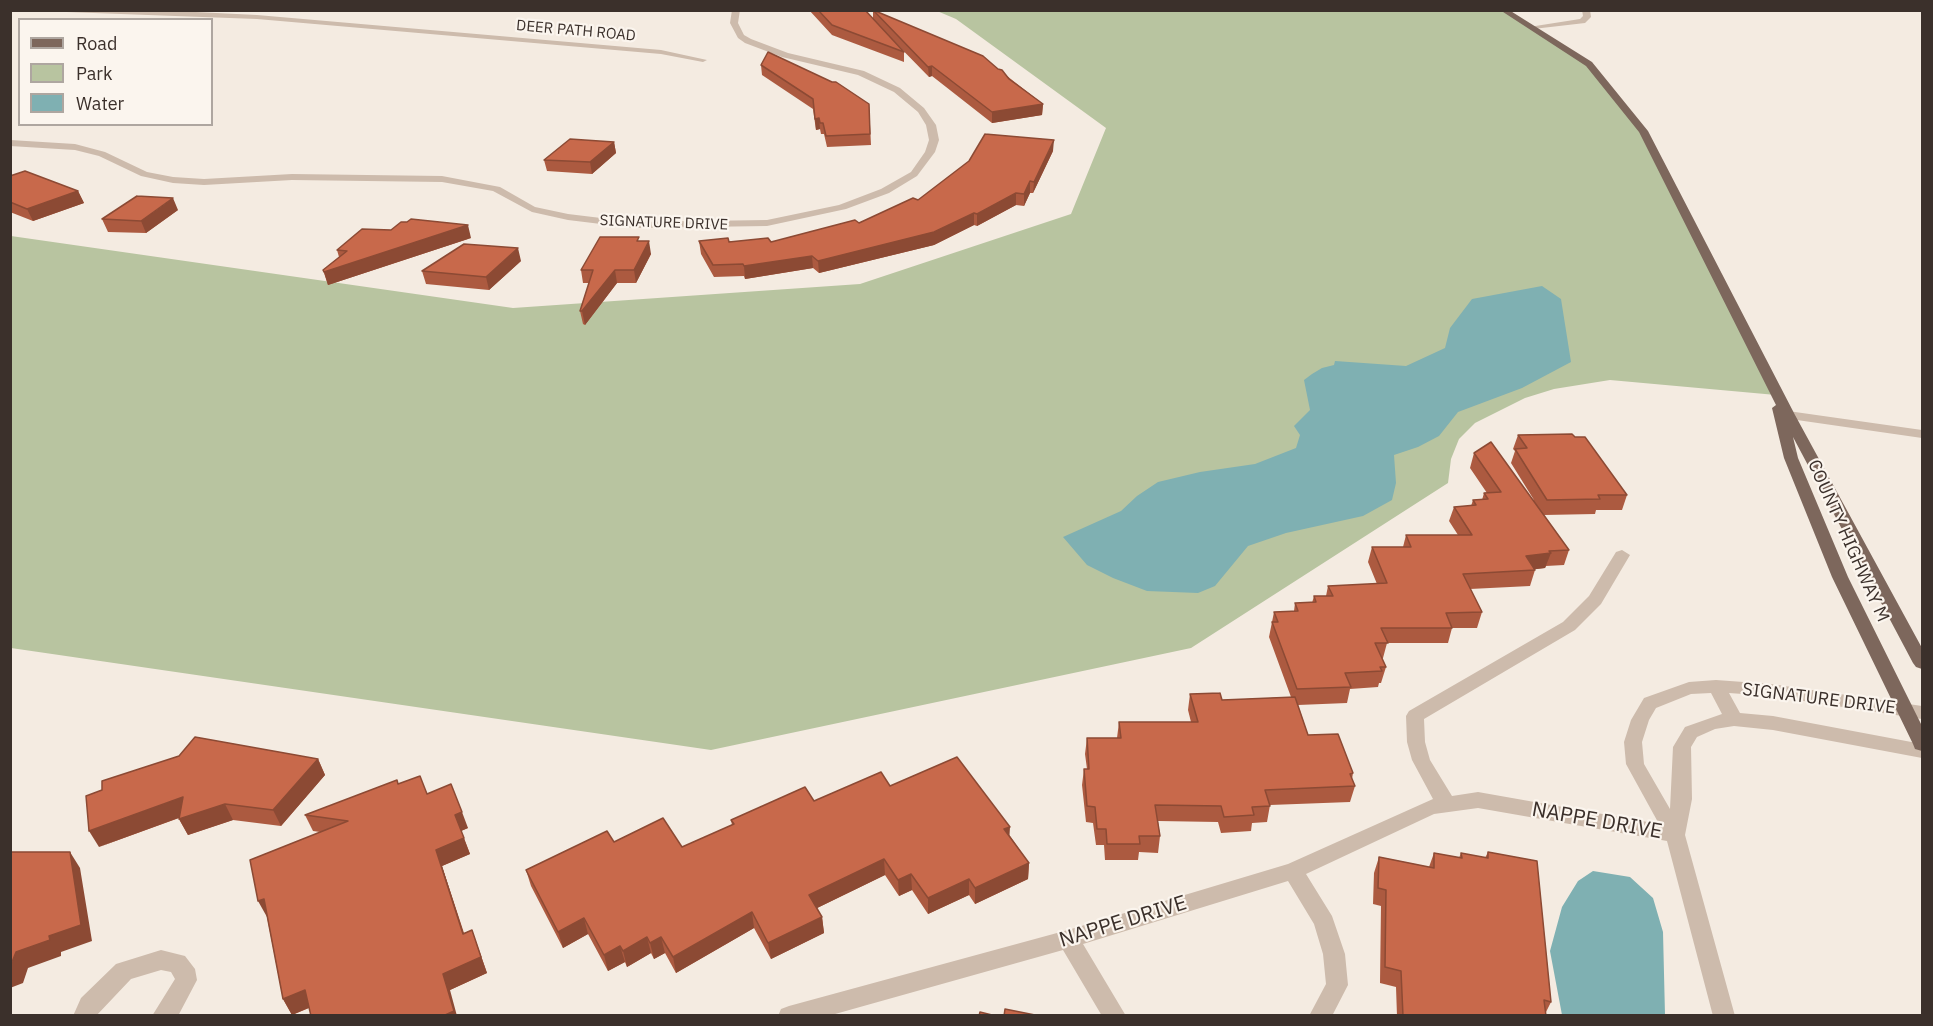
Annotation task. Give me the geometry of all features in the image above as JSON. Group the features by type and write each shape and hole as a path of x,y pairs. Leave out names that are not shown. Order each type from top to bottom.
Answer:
{"main road":[{"name":"COUNTY HIGHWAY M","path":"1503,10 1589,64 1643,131 1755,346 1788,415 1923,663"},
{"name":"COUNTY HIGHWAY M","path":"1755,346 1776,395 1791,458 1836,567 1913,711 1923,744"}],"street":[{"name":"DEER PATH ROAD","path":"15,10 146,11 257,17 661,52 703,60"},
{"name":"SIGNATURE DRIVE","path":"10,143 75,147 102,154 144,174 173,180 204,182 292,177 442,179 496,189 532,209 577,218 634,225 767,223 842,207 885,191 914,174 930,152 934,140 931,125 921,110 897,90 861,73 767,50 748,42 741,36 734,23 736,10"},
{"path":"1533,27 1582,21 1587,16 1586,10"},
{"path":"1788,415 1923,434"},
{"path":"1447,804 1430,779 1421,760 1416,742 1414,716 1569,627 1595,600 1622,555"},
{"name":"SIGNATURE DRIVE","path":"1724,1016 1675,835 1635,764 1633,742 1640,720 1650,703 1689,688 1716,686 1771,690 1913,711"},
{"name":"SIGNATURE DRIVE","path":"1716,686 1734,719"},
{"name":"SIGNATURE DRIVE","path":"1675,835 1682,799 1682,747 1690,732 1712,723 1734,719 1791,726 1923,751"},
{"name":"NAPPE DRIVE","path":"789,1016 1068,939 1293,871 1431,807 1478,800 1675,835"},
{"path":"1293,871 1324,922 1334,954 1337,985 1320,1016"},
{"path":"1068,939 1115,1016"},
{"path":"84,1016 89,1005 124,972 161,960 177,963 184,969 186,980 171,1007 163,1016"}],"green space":[{"path":"937,11 1503,11 1578,55 1643,131 1776,395 1610,380 1554,389 1525,398 1475,423 1459,439 1451,459 1448,483 1191,648 711,750 11,648 11,236 513,308 860,284 1071,214 1106,128 956,19"}],"water":[{"path":"1542,286 1561,299 1571,362 1522,388 1458,412 1439,436 1418,447 1394,455 1396,483 1392,500 1363,516 1286,533 1248,546 1215,586 1198,593 1147,591 1113,578 1087,565 1063,537 1121,511 1137,496 1158,482 1200,472 1255,464 1296,448 1300,435 1294,426 1310,410 1304,380 1322,368 1334,365 1335,361 1406,366 1445,348 1450,328 1472,299"},
{"path":"1593,871 1630,877 1653,898 1663,932 1665,1015 1562,1015 1550,951 1562,907 1578,881"}],"building":[{"path":"818,10 865,10 904,52 832,25"},
{"path":"873,10 983,56 1043,104 992,112 932,66 928,67"},
{"path":"768,52 836,82 869,104 870,134 826,136 823,123 820,123 819,118 815,119 813,99 761,65"},
{"path":"985,134 1054,140 1034,182 1030,181 1024,194 1016,193 977,214 974,213 934,232 818,261 812,256 744,266 743,264 713,265 699,241 728,238 729,242 768,238 771,242 855,220 859,223 913,198 918,200 969,161"},
{"path":"570,139 614,142 590,162 544,160"},
{"path":"25,171 78,191 27,209 10,202 10,176"},
{"path":"137,196 173,198 141,221 102,219"},
{"path":"411,219 468,225 324,272 323,270 347,251 337,250 362,229 391,230 401,222"},
{"path":"600,237 639,237 637,241 649,241 634,270 615,270 580,311 593,270 581,270"},
{"path":"464,244 518,248 486,277 422,271"},
{"path":"1572,434 1575,437 1585,437 1627,495 1598,495 1600,499 1547,500 1515,449 1527,448 1518,435"},
{"path":"1491,442 1569,550 1526,556 1535,570 1463,574 1482,612 1446,613 1452,628 1381,628 1388,643 1375,643 1386,667 1380,667 1382,671 1345,673 1351,687 1297,689 1272,622 1278,622 1274,612 1298,611 1295,603 1316,602 1314,596 1333,596 1328,586 1387,583 1372,547 1411,547 1406,535 1472,535 1454,507 1476,505 1473,500 1488,499 1484,493 1501,492 1474,453"},
{"path":"1220,693 1222,700 1295,697 1308,735 1338,734 1353,773 1350,774 1355,786 1265,790 1270,806 1252,807 1254,815 1224,817 1221,806 1155,805 1160,836 1139,836 1140,844 1107,844 1106,829 1097,829 1095,807 1087,806 1084,769 1089,769 1087,738 1121,738 1119,722 1198,722 1190,694"},
{"path":"195,737 318,759 273,810 225,804 179,819 183,797 89,831 86,796 102,790 102,781 179,756"},
{"path":"957,757 1010,827 1004,829 1029,863 975,888 969,879 928,898 911,874 898,880 884,859 809,895 822,917 768,943 752,912 673,957 661,937 650,943 647,937 623,951 620,946 604,955 584,918 558,932 526,870 607,831 614,842 663,818 682,847 734,824 731,820 805,787 814,801 881,772 890,786"},
{"path":"420,776 427,794 451,784 462,812 455,815 464,838 436,850 463,934 472,930 481,957 443,974 454,1011 443,1016 311,1016 305,990 283,999 264,899 258,901 250,860 348,821 305,815 397,780 398,784"},
{"path":"10,852 70,852 81,925 49,936 50,940 16,952 10,967"},
{"path":"1488,852 1537,861 1551,1002 1544,1000 1546,1016 1403,1016 1401,971 1385,967 1386,890 1378,888 1379,857 1434,868 1434,853 1462,858 1461,853 1488,858"},
{"path":"1005,1009 1035,1015 1035,1016 1004,1016"},
{"path":"980,1012 996,1016 979,1016"}]}
